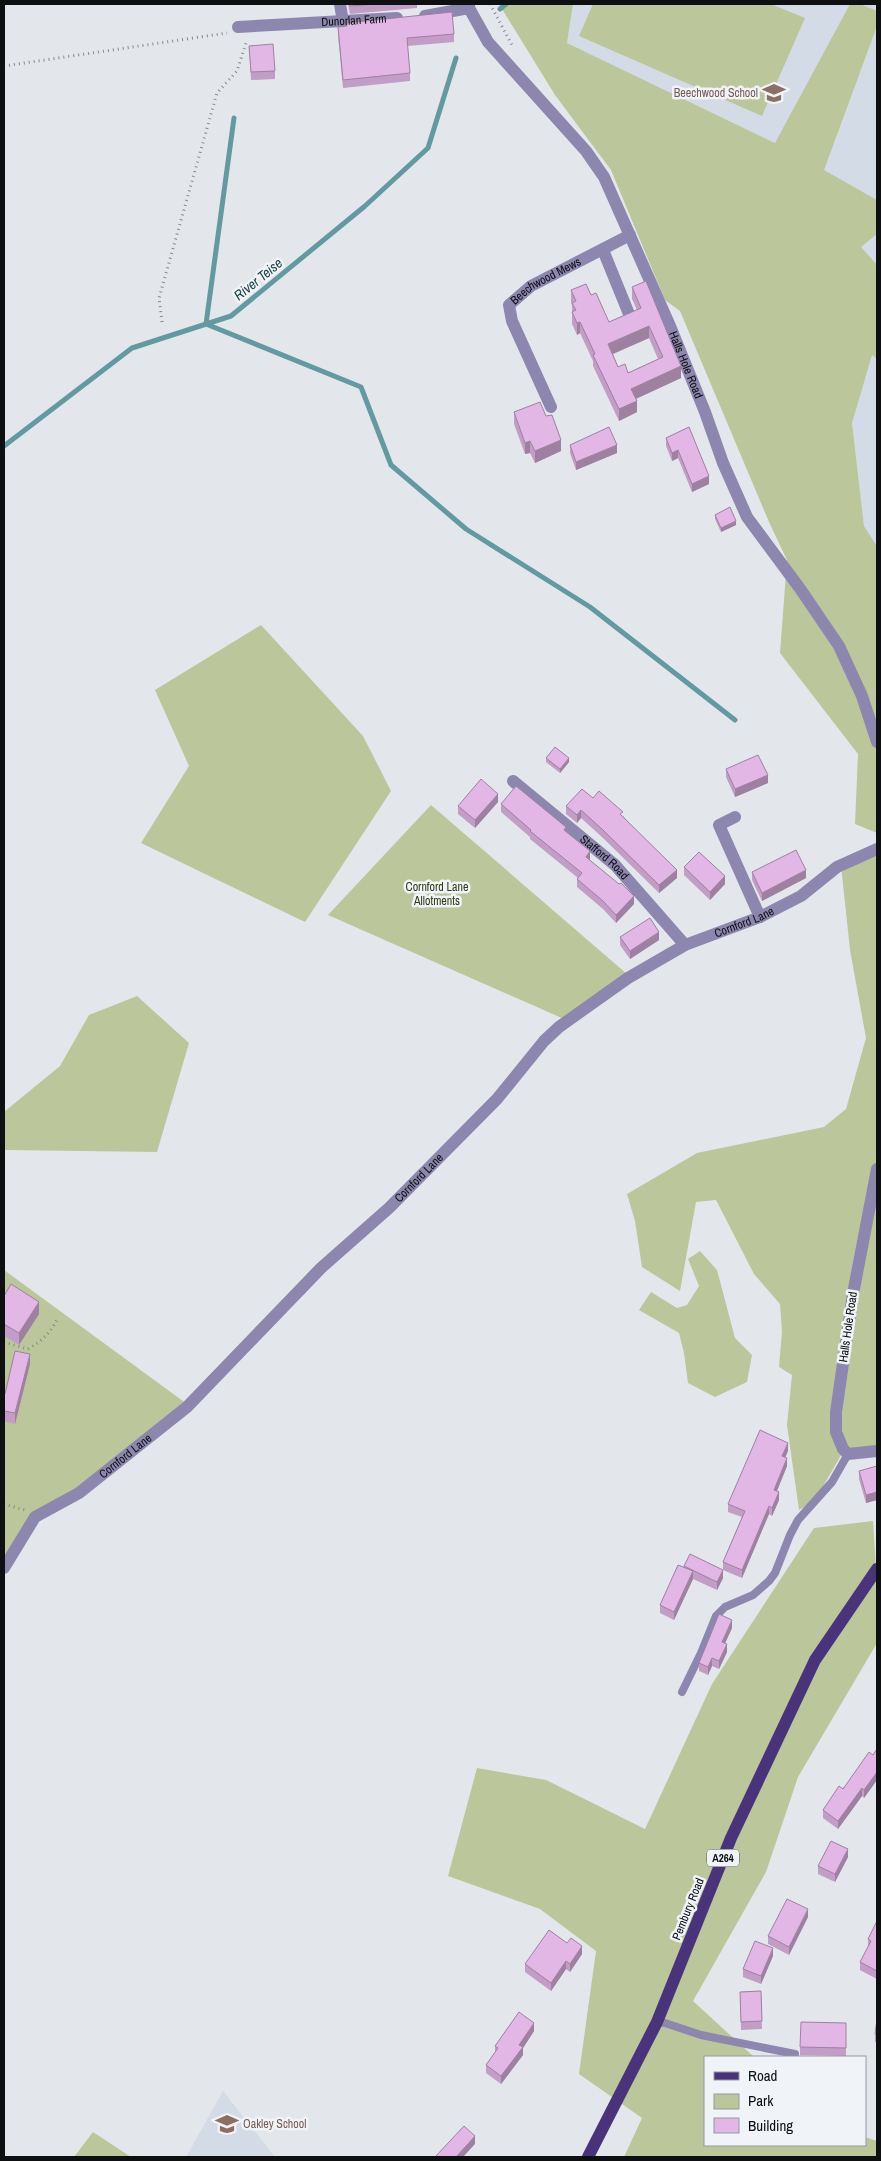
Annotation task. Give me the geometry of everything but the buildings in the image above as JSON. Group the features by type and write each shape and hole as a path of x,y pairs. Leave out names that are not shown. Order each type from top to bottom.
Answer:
{"main road":[{"name":"Pembury Road","path":"588,2157 657,2022 731,1838 815,1660 877,1569"}],"street":[{"path":"340,4 343,22"},
{"name":"Dunorlan Farm","path":"234,30 410,17 432,9 469,6"},
{"name":"Halls Hole Road","path":"469,6 488,42 586,151 604,177 674,335 723,463 747,517 801,590 839,646 862,696 877,742"},
{"name":"Beechwood Mews","path":"551,407 512,321 510,305 531,286 630,235"},
{"path":"603,250 629,314"},
{"name":"Stafford Road","path":"513,781 615,864 685,945"},
{"path":"735,817 719,825 760,917"},
{"name":"Cornford Lane","path":"35,1517 79,1493 187,1407 321,1268 389,1208 490,1106 544,1041 559,1027 628,978 685,945 760,917 801,896 836,867 877,849"},
{"name":"Halls Hole Road","path":"848,1454 843,1448 836,1432 836,1412 853,1294 877,1169"},
{"path":"848,1454 877,1451"},
{"path":"4,1568 35,1517"}],"lane":[{"path":"682,1692 716,1616 725,1607 753,1595 769,1581 775,1573 798,1520 832,1482 848,1454"},
{"path":"657,2022 701,2035 795,2054"}],"path":[{"path":"4,66 234,30 250,30 237,71 217,93 159,298 162,322"},
{"path":"4,1342 28,1349 42,1341 52,1330 58,1317"},
{"path":"4,1504 21,1508 35,1517"}],"shaded area":[{"name":"Beechwood School","path":"573,4 877,4 877,200 775,143 567,43"},
{"path":"877,234 877,546 864,526 852,423 861,247"},
{"name":"Oakley School","path":"223,2091 275,2157 186,2157"}],"green space":[{"path":"499,4 573,4 567,43 775,143 850,4 860,4 877,11 877,26 824,170 877,200 877,234 861,247 877,265 877,359 872,355 852,423 864,526 877,546 877,833 855,824 858,754 780,653 787,560 769,522 680,311 665,300 611,170 555,95"},
{"path":"593,4 771,4 805,18 762,116 579,36"},
{"path":"261,625 363,736 391,791 305,922 141,843 189,766 155,690"},
{"name":"Cornford Lane Allotments","path":"431,805 627,974 564,1019 328,915"},
{"path":"877,849 877,1450 844,1450 814,1502 799,1510 787,1425 792,1375 779,1367 782,1332 780,1304 754,1274 716,1200 696,1202 680,1291 642,1267 635,1221 627,1194 697,1153 824,1127 846,1109 866,1038 850,950 841,865"},
{"path":"137,996 189,1043 157,1152 4,1150 4,1112 60,1066 89,1015"},
{"path":"700,1251 717,1270 735,1338 752,1355 747,1382 715,1397 688,1383 679,1333 639,1310 651,1292 677,1308 687,1305 699,1286 688,1259"},
{"path":"4,1270 187,1404 79,1493 35,1517 4,1568"},
{"path":"873,1521 877,1585 877,1643 798,1777 766,1872 693,2001 753,2056 704,2056 704,2146 866,2146 866,2137 877,2141 877,2157 624,2157 642,2118 579,2074 596,1951 540,1909 448,1876 477,1768 546,1780 645,1829 712,1684 814,1528"},
{"path":"93,2132 131,2157 74,2157"}],"waterway":[{"path":"500,9 506,4"},
{"name":"River Teise","path":"4,446 132,348 231,316 365,206 428,148 456,58"},
{"path":"206,324 234,118"},
{"path":"206,324 361,387 391,465 466,529 590,607 735,720"}],"place":[{"name":"Beechwood School","path":"774,93"},
{"name":"Oakley School","path":"227,2124"}]}
